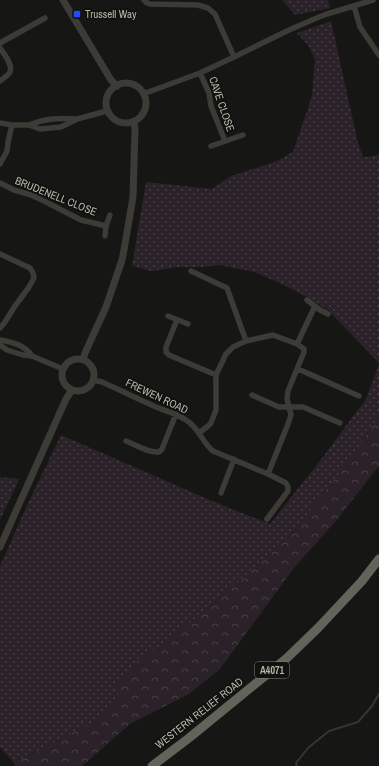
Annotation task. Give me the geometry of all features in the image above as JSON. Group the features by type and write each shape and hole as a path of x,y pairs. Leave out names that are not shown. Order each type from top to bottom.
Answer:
{"highway":[{"name":"WESTERN RELIEF ROAD","path":"152,766 189,738 287,658 318,628 362,581 379,559"}],"street":[{"path":"63,0 111,80 117,86"},
{"path":"144,0 150,4 198,5 208,8 215,14 234,57"},
{"path":"143,94 200,73 304,23 327,14 373,0"},
{"path":"354,6 360,27 379,55"},
{"path":"0,43 45,18"},
{"path":"0,48 7,59 10,71 7,76 0,81"},
{"name":"CAVE CLOSE","path":"200,73 209,93 211,106 225,141"},
{"path":"129,84 135,86 143,94 145,105 142,115 138,119 129,123 120,122 112,118 107,111 106,99 112,89 117,86 129,84"},
{"path":"0,123 29,126 40,129 61,127 77,119 107,111"},
{"path":"84,360 84,353 106,307 122,260 133,197 134,121"},
{"path":"0,164 6,151 12,125"},
{"name":"CAVE CLOSE","path":"211,146 243,135"},
{"name":"BRUDENELL CLOSE","path":"0,184 44,200 81,220 106,226"},
{"name":"BRUDENELL CLOSE","path":"105,236 106,226 110,215"},
{"path":"0,254 30,268 34,278 6,322 0,328"},
{"path":"190,271 227,288 246,341"},
{"path":"308,300 314,306 328,314"},
{"path":"297,344 314,306"},
{"path":"168,316 188,324"},
{"path":"177,320 166,347 166,352 169,355 216,375"},
{"path":"199,433 211,423 216,410 216,375 226,354 233,347 246,341 273,335 297,344 304,349 304,352 288,391 287,399 291,415 268,474"},
{"path":"0,340 20,345 29,351 32,356"},
{"path":"0,345 7,350 32,356 63,369"},
{"path":"78,359 84,360 91,366 94,375 93,380 85,390 72,390 64,384 62,379 63,369 69,362 78,359"},
{"path":"298,369 359,396"},
{"name":"FREWEN ROAD","path":"93,380 102,382 176,414 190,422 199,433 207,447 213,451 286,483 288,491 268,519"},
{"path":"0,547 66,398 72,390"},
{"path":"252,395 279,407 303,407 340,424"},
{"path":"126,440 155,453 159,452 162,449 176,414"},
{"path":"221,494 234,459"}],"green space":[{"path":"282,0 328,0 330,8 295,15"},
{"path":"331,21 358,143 363,157 379,155 379,363 329,311 309,298 255,272 219,265 177,267 152,271 132,266 146,182 212,189 231,176 275,162 293,152 312,96 315,59 308,45 297,33"},
{"path":"379,364 379,416 354,454 290,536 221,597 161,646 140,658 116,684 119,699 95,721 14,763 0,747 0,566 61,435 212,501 270,524 323,457 366,399"},
{"path":"379,416 379,466 335,522 294,568 220,669 189,694 130,724 82,766 15,766 14,763 95,721 115,684 140,658 161,646 221,597 290,536 354,454"},
{"path":"0,477 19,479 0,520"}],"waterway":[{"path":"297,766 296,763 308,748 329,731 358,722 372,706 379,694"}],"place":[{"name":"Trussell Way","path":"77,14"}]}
